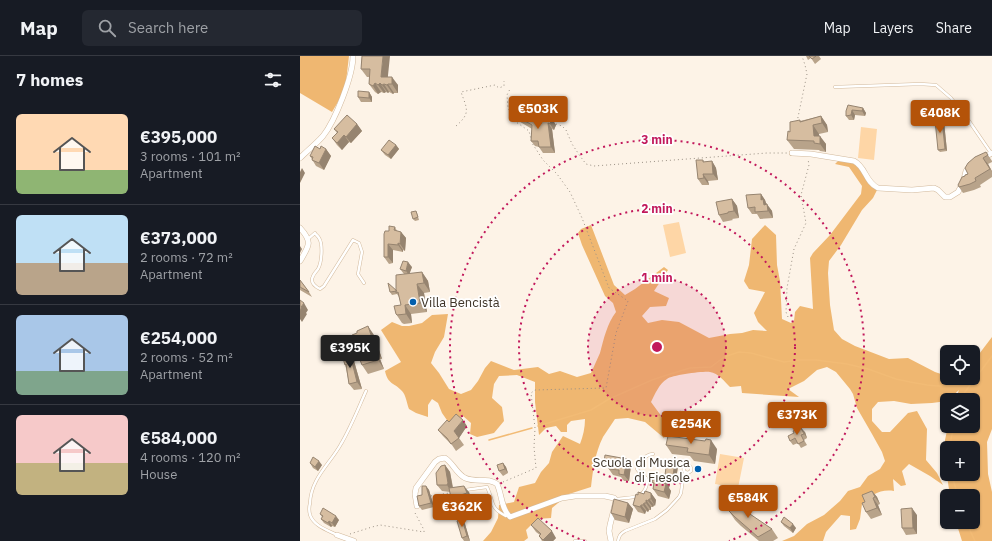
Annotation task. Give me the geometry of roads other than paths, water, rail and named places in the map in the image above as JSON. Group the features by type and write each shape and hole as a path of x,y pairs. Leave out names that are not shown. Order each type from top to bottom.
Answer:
{"street":[{"path":"300,158 322,137 329,127 350,77 353,56"},
{"path":"792,153 854,161 859,165 870,182 878,188 912,190 934,188 946,197 950,197 958,192 963,184 966,171 971,165 991,153"},
{"path":"300,228 308,239 308,247 300,261"},
{"path":"417,506 415,494 416,488 435,462 445,458 456,471 466,478 474,481 492,481 497,484 503,504 509,517 512,518 533,508 562,498 575,496 612,497 616,501 609,532 611,541"},
{"path":"337,535 354,541"}],"lane":[{"path":"835,87 920,84 936,85 951,98 991,153"},
{"path":"308,239 315,233 320,238 322,252 319,268 312,279 313,284 316,287 320,288 324,286 353,240 359,243 362,252 358,274 364,282"},
{"path":"337,535 320,526 312,519 309,511 312,488 322,470 341,445 366,391"},
{"path":"615,499 634,497 643,492 647,486 646,479 637,469 643,458 653,454"},
{"path":"618,541 621,534 625,531 656,519 667,510 681,493 685,472"},
{"path":"454,492 487,487 494,507 500,513 509,517"},
{"path":"575,541 585,541"}],"waterway":[{"path":"538,426 591,410 609,399 652,380 690,368 711,367 724,357 739,352 751,353 784,362 816,360 847,364 868,369 896,379 927,385 958,385"},
{"path":"980,372 992,356"},
{"path":"964,393 970,385"},
{"path":"489,440 532,428"},
{"path":"951,441 952,433"},
{"path":"954,481 956,489"},
{"path":"969,529 975,541"}],"place":[{"name":"Villa Bencistà","path":"413,302"},
{"name":"Scuola di Musica di Fiesole","path":"698,469"}]}
